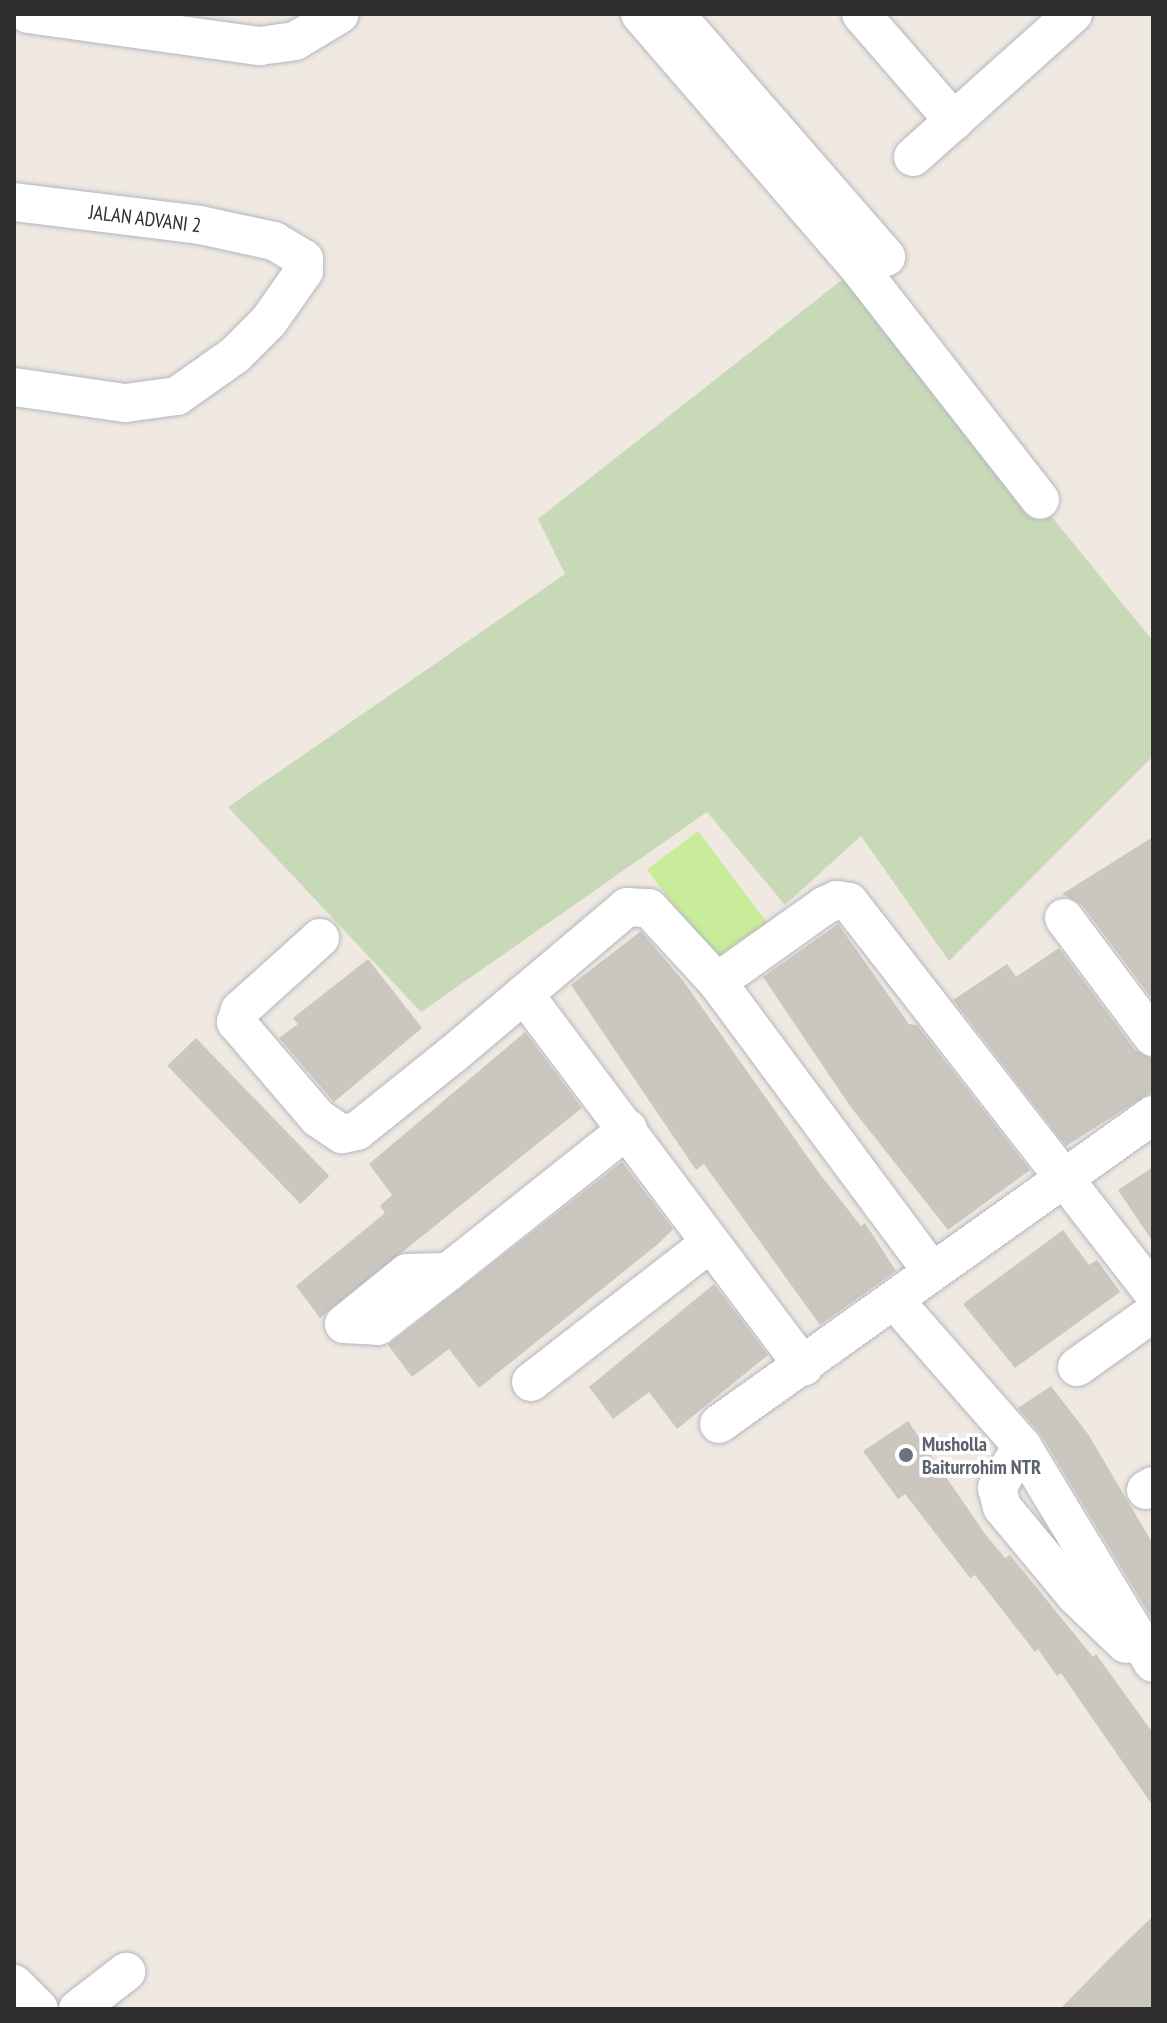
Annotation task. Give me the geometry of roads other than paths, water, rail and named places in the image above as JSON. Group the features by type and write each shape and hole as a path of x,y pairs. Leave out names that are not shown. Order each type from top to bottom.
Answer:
{"street":[{"path":"28,14 260,46 295,41 340,14"},
{"path":"640,14 859,268 1040,500"},
{"path":"675,14 886,257"},
{"path":"861,14 954,121"},
{"path":"913,157 1060,18"},
{"name":"JALAN ADVANI 2","path":"14,202 200,225 274,241 304,259 304,271 269,321 235,355 177,396 125,403 14,387"},
{"path":"717,982 824,906 837,900 849,902 1153,1293"},
{"path":"320,938 240,1010 236,1022 318,1118 342,1134 357,1131 627,907 639,904 658,915 717,982 932,1271"},
{"path":"1064,918 1153,1037"},
{"path":"524,994 804,1367"},
{"path":"719,1424 804,1367 932,1271 1153,1115"},
{"path":"448,1272 628,1129"},
{"path":"531,1382 709,1244"},
{"path":"895,1301 1022,1446 1153,1665"},
{"path":"1077,1367 1153,1313"},
{"path":"78,2009 126,1972"},
{"path":"14,1984 39,2009"}],"place":[{"name":"Musholla Baiturrohim NTR","path":"906,1455"}]}
